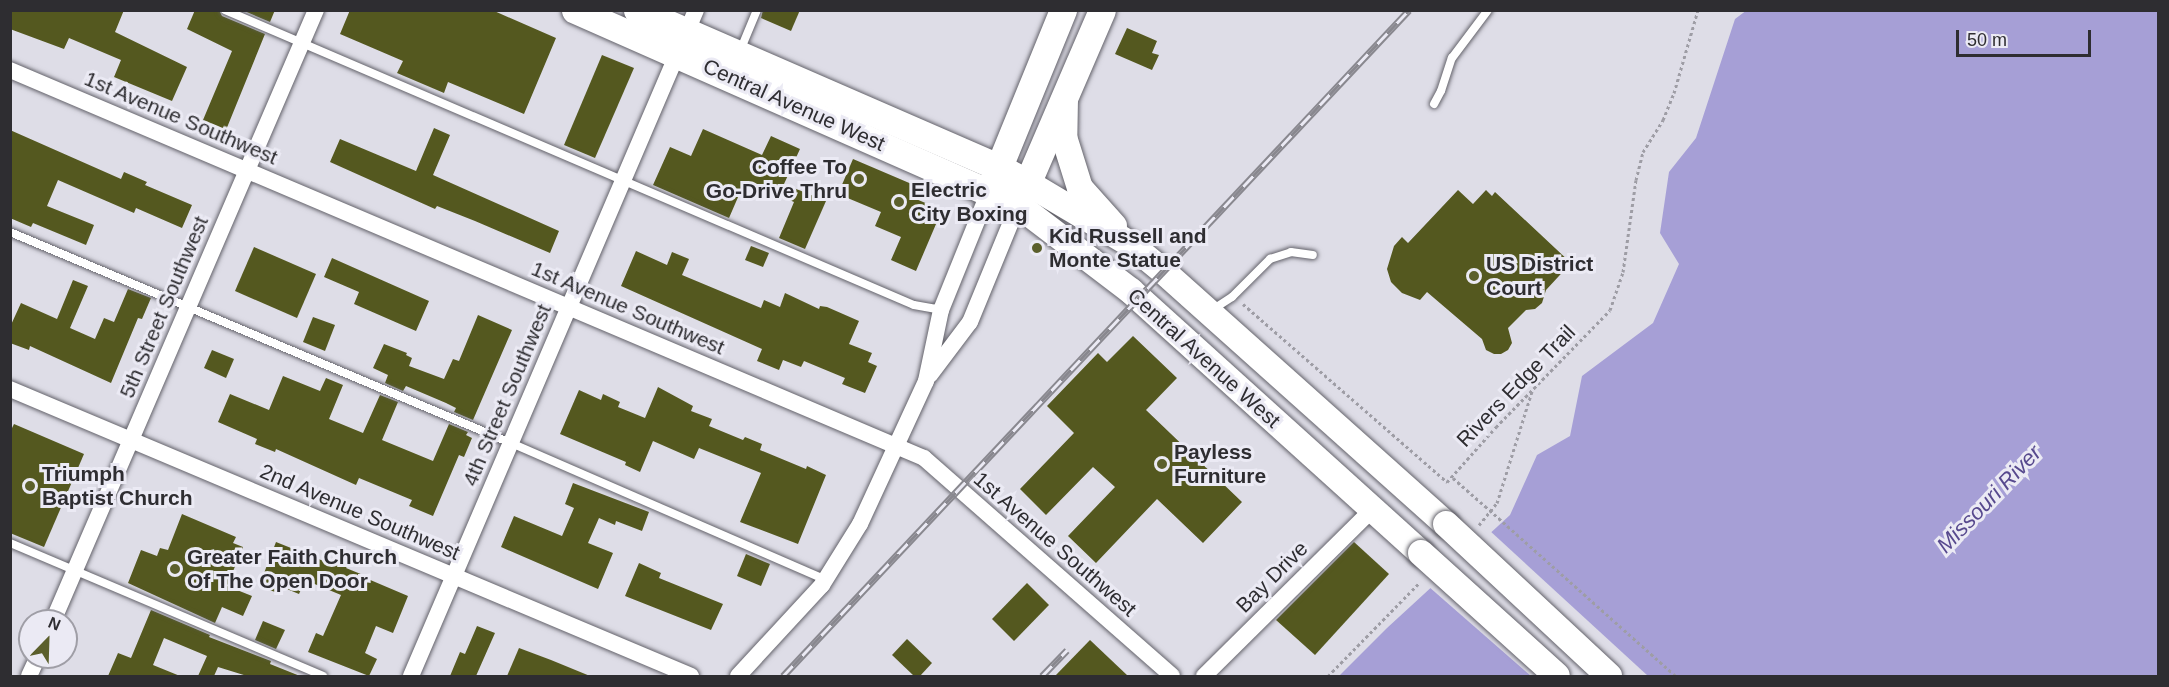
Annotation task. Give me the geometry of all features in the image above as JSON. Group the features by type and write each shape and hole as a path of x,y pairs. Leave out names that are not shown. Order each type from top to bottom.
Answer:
{"highway":[{"name":"Central Avenue West","path":"575,10 687,32 994,179"},
{"name":"Central Avenue West","path":"637,10 739,54 1022,193"},
{"path":"994,179 1063,10"},
{"path":"1022,193 1102,10"}],"main road":[{"path":"1065,94 1064,137 1080,188 1130,244"},
{"name":"Central Avenue West","path":"1022,193 1130,244 1210,312 1446,524 1609,676"},
{"name":"Central Avenue West","path":"1022,193 1557,676"}],"street":[{"name":"5th Street Southwest","path":"58,609 316,10"},
{"name":"4th Street Southwest","path":"411,676 687,32"},
{"name":"1st Avenue Southwest","path":"10,70 924,458 1172,676"},
{"path":"926,381 941,310 994,179"},
{"path":"738,676 826,580 860,524 926,381 970,322 1022,193"},
{"name":"2nd Avenue Southwest","path":"10,389 691,676"},
{"name":"Bay Drive","path":"1204,676 1372,510"}],"lane":[{"path":"225,10 914,305 941,310"},
{"path":"739,54 757,10"},
{"path":"1434,104 1452,58 1488,10"},
{"path":"10,232 511,443 826,580"},
{"path":"1210,312 1232,297 1270,259 1291,252 1313,255"},
{"path":"10,543 322,676"}],"path":[{"name":"Rivers Edge Trail","path":"1453,478 1496,427 1610,310 1623,272 1636,180 1643,152 1663,120 1674,93 1698,10"},
{"path":"1232,297 1258,315 1447,482 1453,478 1676,676"}],"water":[{"name":"Missouri River","path":"1747,10 2158,11 2158,676 1339,676 1387,628 1510,515 1537,455 1570,436 1582,376 1653,323 1679,264 1660,233 1669,172 1696,138 1735,19"}],"pier":[{"path":"1489,530 1648,676 1531,676 1428,586"}],"building":[{"path":"10,10 124,10 115,32 187,67 172,101 114,77 121,60 69,38 64,49 10,29"},
{"path":"195,10 219,10 222,16 265,34 226,130 203,120 232,51 187,29"},
{"path":"242,10 275,10 270,22"},
{"path":"350,10 492,10 556,38 524,114 448,82 444,93 397,73 403,61 340,34"},
{"path":"763,10 800,10 791,31 761,18"},
{"path":"1127,28 1157,41 1152,53 1159,55 1152,70 1115,54"},
{"path":"602,55 634,68 595,158 564,145"},
{"path":"434,128 450,135 433,175 559,231 550,253 437,206 435,209 330,162 340,139 416,171"},
{"path":"703,129 762,155 771,136 800,149 784,184 826,201 805,249 779,238 794,202 745,181 729,218 653,185 670,147 691,156"},
{"path":"10,130 121,179 124,172 147,182 145,185 192,205 182,228 136,208 134,213 58,180 47,206 94,225 86,245 33,223 31,227 10,218"},
{"path":"853,159 921,188 916,199 942,210 916,271 891,260 901,237 875,226 881,212 838,194"},
{"name":"US District Court","path":"1458,190 1473,204 1486,190 1492,196 1495,192 1571,263 1546,290 1542,303 1535,309 1526,310 1508,328 1512,343 1508,350 1501,354 1494,354 1486,350 1482,339 1427,292 1420,300 1402,293 1391,282 1387,269 1394,246 1402,237 1408,243"},
{"path":"751,246 769,253 763,267 745,260"},
{"path":"254,247 316,274 297,318 235,291"},
{"path":"636,251 667,265 672,252 689,259 682,275 761,308 764,300 780,307 785,293 819,309 820,306 827,307 859,321 849,344 872,353 868,362 877,366 865,393 842,384 845,378 804,361 801,367 783,360 779,370 757,361 762,349 621,286"},
{"path":"332,258 429,301 416,331 354,304 359,292 324,277"},
{"path":"73,280 88,286 70,328 95,339 104,318 114,322 128,289 151,298 142,319 138,318 111,383 30,346 29,350 10,343 10,327 21,303 57,319"},
{"path":"478,315 512,330 473,420 454,412 456,408 406,386 403,391 385,383 388,375 373,368 384,344 407,353 406,355 412,358 409,366 444,379 453,359 459,361"},
{"path":"313,317 335,325 325,351 303,342"},
{"path":"1133,336 1177,378 1146,410 1242,502 1203,543 1157,499 1096,563 1068,536 1115,487 1093,467 1046,515 1020,489 1074,433 1047,406 1098,353 1107,362"},
{"path":"212,350 234,359 226,378 204,368"},
{"path":"283,376 320,391 326,378 343,385 329,419 363,433 380,395 398,402 382,440 433,461 449,424 468,432 466,435 472,438 464,457 459,455 433,516 409,506 412,500 359,478 356,485 276,449 275,452 255,444 257,439 218,422 230,394 269,410"},
{"path":"658,387 693,406 691,411 712,419 709,426 743,440 745,437 762,444 760,450 826,475 798,544 740,522 761,473 699,448 694,459 653,441 640,472 625,465 626,462 560,434 579,390 601,400 603,394 620,402 618,407 645,418"},
{"path":"14,424 84,454 44,547 10,533 10,432"},
{"path":"573,483 649,512 642,531 616,521 615,525 599,518 588,543 613,553 598,589 501,547 514,516 562,536 574,508 565,504"},
{"path":"182,514 236,537 233,543 243,547 227,586 252,596 243,616 222,607 215,623 128,583 141,550 157,556 160,548 168,550"},
{"path":"276,542 331,564 333,559 348,565 346,568 408,596 393,633 376,626 365,653 377,659 369,676 308,652 316,633 323,636 341,595 305,580 299,594 277,585 275,592 259,586"},
{"path":"1354,542 1389,574 1315,655 1276,620"},
{"path":"746,554 770,564 761,586 737,576"},
{"path":"639,563 661,573 659,578 723,604 711,630 625,596"},
{"path":"1027,583 1049,605 1014,641 992,619"},
{"path":"151,610 210,635 209,637 271,661 270,664 300,676 247,676 218,667 214,676 198,676 207,656 164,638 153,665 180,676 108,676 118,653 131,658"},
{"path":"263,621 285,630 276,649 255,640"},
{"path":"477,626 495,633 476,676 450,676 460,652 465,654"},
{"path":"907,639 932,663 920,676 914,676 892,655"},
{"path":"1090,640 1128,676 1055,676"},
{"path":"519,648 551,660 590,676 507,676"}],"railway":[{"path":"783,676 1409,10"},
{"path":"1042,676 1067,650"}],"place":[{"name":"Coffee To Go-Drive Thru","path":"859,179"},
{"name":"Electric City Boxing","path":"899,202"},
{"name":"Kid Russell and Monte Statue","path":"1037,248"},
{"name":"US District Court","path":"1474,276"},
{"name":"Payless Furniture","path":"1162,464"},
{"name":"Triumph Baptist Church","path":"30,486"},
{"name":"Greater Faith Church Of The Open Door","path":"175,569"}]}
